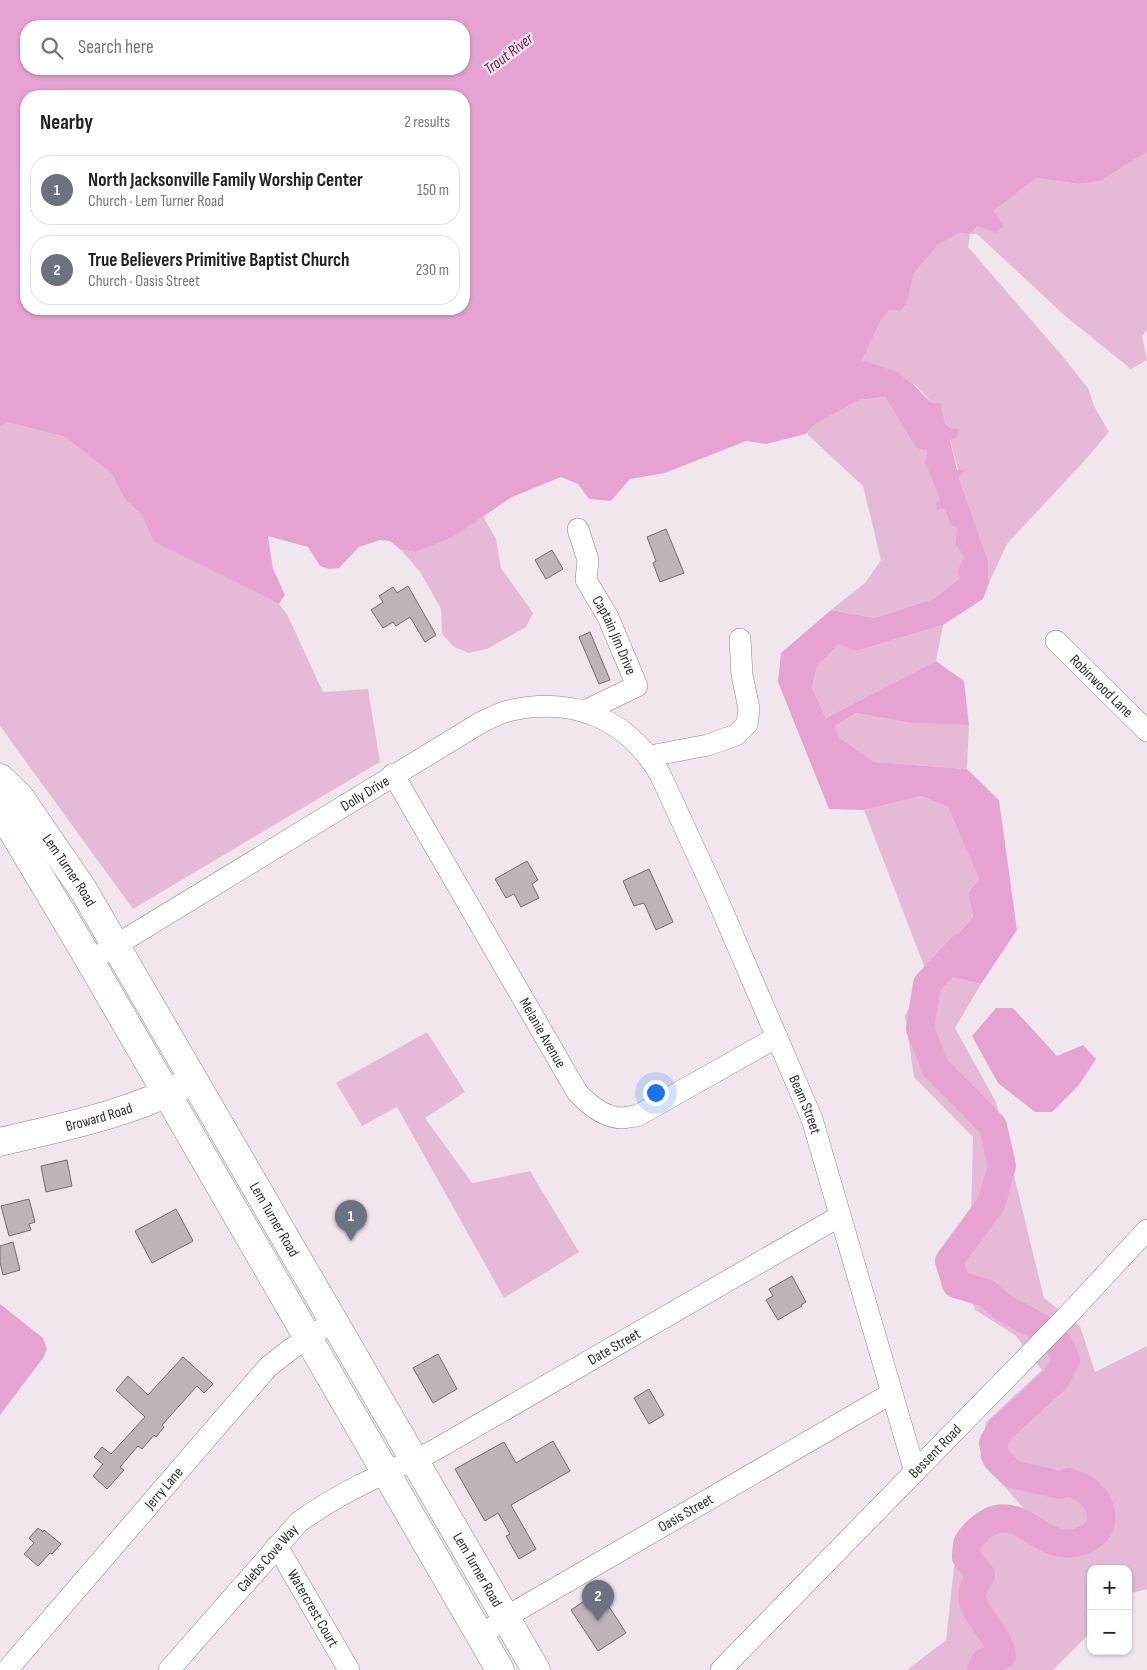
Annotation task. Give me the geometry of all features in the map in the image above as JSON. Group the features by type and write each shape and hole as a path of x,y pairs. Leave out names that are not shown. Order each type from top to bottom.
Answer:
{"main road":[{"name":"Lem Turner Road","path":"0,778 19,796 84,891 536,1670"},
{"name":"Lem Turner Road","path":"0,810 90,961 500,1670"},
{"name":"Broward Road","path":"0,1142 94,1120 166,1094 194,1080"}],"street":[{"name":"Captain Jim Drive","path":"578,529 588,560 586,580 608,617 638,686 585,711"},
{"path":"650,756 708,744 736,735 747,724 749,709 742,675 740,640"},
{"name":"Robinwood Lane","path":"1056,642 1147,731"},
{"name":"Dolly Drive","path":"90,961 393,774 480,723 510,710 542,706 565,706 585,711 618,726 650,756"},
{"name":"Beam Street","path":"650,756 709,880 812,1119 914,1472"},
{"name":"Melanie Avenue","path":"393,774 577,1092 588,1104 602,1112 620,1118 637,1116 777,1037"},
{"name":"Date Street","path":"385,1472 433,1451 840,1216"},
{"name":"Bessent Road","path":"721,1670 1068,1314 1147,1230"},
{"name":"Jerry Lane","path":"7,1670 268,1367 290,1349 334,1321"},
{"name":"Oasis Street","path":"481,1636 506,1618 892,1394"},
{"name":"Calebs Cove Way","path":"169,1670 299,1522 367,1480 385,1472"},
{"name":"Watercrest Court","path":"278,1546 349,1670"}],"shaded area":[{"path":"1147,152 1147,330 1142,336 1147,360 1131,369 1064,315 977,234 970,234 994,211 1036,178 1079,184 1100,181"},
{"path":"959,233 970,234 968,247 1088,388 1094,406 1109,432 1007,544 989,583 988,561 959,478 964,469 958,470 950,439 952,429 915,385 862,360 882,318 890,310 902,310 907,303 914,273 938,245"},
{"path":"885,397 916,448 927,451 925,463 940,500 938,510 944,509 951,525 957,528 955,545 964,556 957,572 961,577 933,599 874,618 831,610 865,583 881,560 863,486 807,434 816,424 859,400"},
{"path":"7,422 65,437 112,474 125,500 141,514 154,542 279,604 287,614 323,692 368,689 380,762 133,909 0,726 0,426"},
{"path":"483,516 496,539 501,568 533,613 526,627 487,649 469,653 454,647 442,634 441,609 421,573 401,550 416,552 453,537"},
{"path":"943,625 936,661 826,718 812,688 817,666 839,643 856,651"},
{"path":"856,713 912,723 969,725 967,769 874,762 839,737 835,726"},
{"path":"921,796 948,807 979,879 968,893 973,917 926,971 864,810"},
{"path":"926,971 981,984 955,1028 996,1102 1044,1298 1080,1326 1095,1372 1147,1346 1147,1589 1132,1593 1132,1565 1087,1565 1087,1636 1053,1670 907,1670 946,1640 956,1549 981,1514 1024,1509 980,1458 986,1422 1042,1370 1015,1335 975,1310 971,1298 941,1279 940,1255 971,1213 973,1137 914,1077 905,1016"},
{"path":"427,1032 465,1092 425,1118 472,1183 530,1171 579,1252 504,1298 397,1107 362,1126 336,1083"}],"water":[{"name":"Trout River","path":"0,0 1147,0 1147,152 1100,181 1079,184 1036,178 994,211 1003,226 996,233 978,226 970,234 959,233 938,245 914,273 907,303 902,310 890,310 882,318 862,360 897,372 915,386 931,403 940,403 945,423 952,429 959,429 958,437 950,440 957,470 965,469 959,478 988,561 989,583 983,599 943,625 856,651 839,644 817,666 812,688 826,718 936,661 964,681 969,725 912,723 856,713 835,726 839,737 874,762 967,769 999,800 1017,930 981,984 926,971 973,917 968,893 979,879 948,807 921,796 864,810 829,809 778,682 781,653 831,610 874,618 933,599 960,578 957,572 964,556 955,545 957,528 951,525 944,509 937,510 936,504 940,500 925,463 927,451 916,448 885,397 859,400 816,424 806,434 766,444 746,441 665,473 630,479 611,501 589,499 578,484 561,477 512,497 453,537 416,552 401,550 390,541 380,540 359,547 339,568 329,569 320,566 308,547 268,536 273,569 285,595 279,604 154,542 141,514 125,500 112,474 65,437 7,422 0,426"},
{"path":"996,1008 1013,1008 1057,1056 1083,1045 1096,1059 1078,1086 1052,1112 1035,1112 998,1083 972,1036"},
{"path":"0,1304 43,1338 47,1349 43,1358 0,1415"}],"building":[{"path":"666,529 684,573 660,582 653,563 656,561 647,537"},
{"path":"552,550 563,569 546,579 535,560"},
{"path":"408,586 436,635 425,642 410,617 396,626 393,622 383,628 371,610 383,602 379,596 393,587 397,593"},
{"path":"590,632 610,680 599,684 579,637"},
{"path":"527,861 538,880 532,884 539,898 521,907 514,894 506,898 495,879"},
{"path":"649,869 673,922 656,930 644,903 634,906 623,881"},
{"path":"67,1160 72,1186 46,1192 41,1166"},
{"path":"29,1199 35,1222 29,1224 31,1230 9,1236 1,1206"},
{"path":"176,1209 193,1241 152,1263 135,1231"},
{"path":"13,1242 20,1270 3,1275 0,1262 0,1246"},
{"path":"792,1276 806,1302 778,1320 766,1300 773,1296 769,1289"},
{"path":"438,1354 457,1389 433,1403 413,1368"},
{"path":"183,1357 213,1384 204,1393 197,1386 162,1425 164,1427 156,1437 154,1435 142,1449 138,1446 120,1467 124,1470 107,1489 93,1476 103,1464 94,1457 102,1447 111,1454 145,1417 116,1390 128,1376 148,1395"},
{"path":"649,1389 664,1415 649,1424 634,1398"},
{"path":"553,1441 570,1471 511,1505 536,1549 519,1559 506,1536 510,1534 498,1513 485,1521 455,1469 504,1442 516,1463"},
{"path":"38,1528 43,1532 44,1530 61,1544 38,1566 24,1554 34,1543 29,1538"},
{"path":"599,1591 626,1633 598,1651 571,1610"}],"waterway":[{"path":"962,947 927,984 920,1029 936,1068 993,1126 1002,1166 991,1204 949,1261 956,1284 986,1293 1004,1308 1038,1326 1059,1344 1066,1360 1055,1380 1001,1429 993,1443 996,1458 1012,1474 1060,1485 1069,1482 1085,1489 1098,1504 1101,1517 1101,1524 1093,1535 1072,1543 1060,1543 1049,1539 1019,1522 1008,1519 997,1519 989,1522 973,1535 967,1545 966,1557 981,1575 973,1590 972,1598 979,1614 1000,1647 1002,1655 985,1662 981,1670"}],"place":[{"name":"North Jacksonville Family Worship Center","path":"351,1241"},
{"name":"True Believers Primitive Baptist Church","path":"598,1621"}]}
